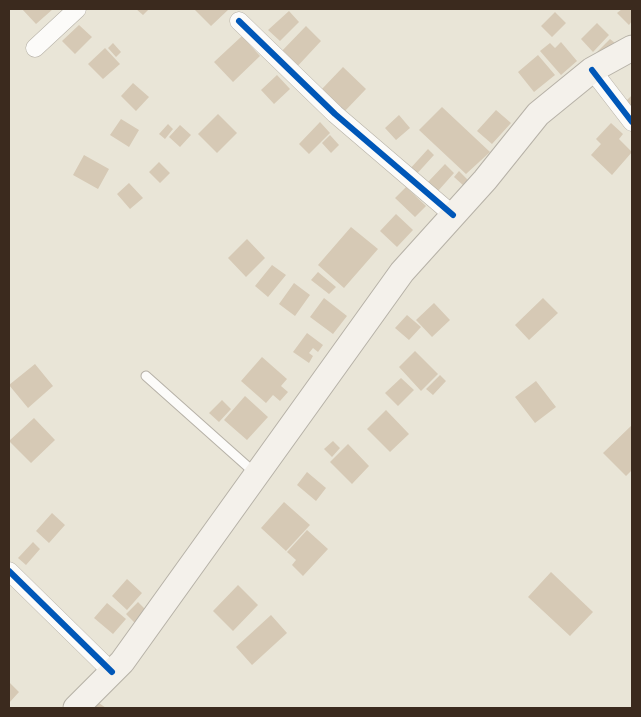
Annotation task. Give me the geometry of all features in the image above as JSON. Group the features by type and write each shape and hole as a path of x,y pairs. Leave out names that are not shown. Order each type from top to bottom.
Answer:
{"main road":[{"path":"76,708 122,662 402,272 485,180 538,114 592,70 632,48"}],"street":[{"path":"35,48 76,9"},
{"path":"239,21 335,114 453,215"},
{"path":"592,70 632,122"},
{"path":"9,571 112,672"}],"lane":[{"path":"146,376 257,474"}],"building":[{"path":"22,9 53,9 36,24"},
{"path":"136,9 149,9 143,15"},
{"path":"194,9 229,9 211,26"},
{"path":"622,9 632,9 632,21 629,25 617,13"},
{"path":"289,11 299,22 280,41 268,30"},
{"path":"555,12 566,23 552,37 541,26"},
{"path":"597,23 609,35 593,52 581,39"},
{"path":"79,25 92,37 75,54 62,41"},
{"path":"306,26 321,41 294,70 279,54"},
{"path":"242,36 260,56 233,82 214,62"},
{"path":"610,39 615,43 601,56 597,52"},
{"path":"561,42 577,61 561,75 540,51 550,43 555,48"},
{"path":"113,43 121,52 116,57 108,48"},
{"path":"105,48 120,64 103,79 88,64"},
{"path":"538,55 555,75 534,92 518,72"},
{"path":"343,67 366,89 344,112 321,90"},
{"path":"277,75 290,89 274,104 261,90"},
{"path":"133,83 149,97 136,111 121,96"},
{"path":"632,95 632,109 625,102"},
{"path":"442,107 490,152 466,174 419,130"},
{"path":"496,110 511,123 492,144 477,131"},
{"path":"218,114 237,133 217,153 198,134"},
{"path":"399,115 410,128 396,140 385,128"},
{"path":"121,119 139,130 129,147 110,135"},
{"path":"320,122 330,133 309,154 299,144"},
{"path":"611,123 623,134 619,139 632,152 612,175 591,155 601,144 596,139"},
{"path":"168,124 173,129 165,139 159,134"},
{"path":"180,125 191,135 180,147 169,137"},
{"path":"330,135 339,145 331,153 322,143"},
{"path":"428,149 434,155 414,177 408,171"},
{"path":"84,155 109,169 98,189 73,175"},
{"path":"159,162 170,173 160,183 149,172"},
{"path":"445,164 454,173 438,191 428,182"},
{"path":"459,171 469,181 464,186 454,177"},
{"path":"129,183 143,198 130,209 117,194"},
{"path":"406,187 426,206 415,217 395,198"},
{"path":"396,214 413,230 397,247 380,231"},
{"path":"351,227 378,249 344,288 318,265"},
{"path":"247,239 265,258 246,277 228,258"},
{"path":"272,265 286,275 268,297 255,286"},
{"path":"318,272 336,287 329,294 311,280"},
{"path":"294,283 310,295 295,316 279,304"},
{"path":"324,298 347,316 333,334 310,317"},
{"path":"543,298 558,313 529,340 515,325"},
{"path":"434,303 450,320 432,337 416,320"},
{"path":"407,315 421,327 409,340 395,328"},
{"path":"307,333 323,345 318,352 313,348 309,353 313,356 309,363 293,352"},
{"path":"415,351 438,374 421,391 399,367"},
{"path":"262,357 287,379 281,386 288,392 280,401 273,395 266,403 241,381"},
{"path":"35,364 53,386 28,408 9,385"},
{"path":"440,375 446,381 433,395 426,389"},
{"path":"401,378 414,390 398,406 385,393"},
{"path":"536,381 556,407 535,423 515,397"},
{"path":"245,396 268,417 247,440 224,420"},
{"path":"222,400 231,409 219,422 209,413"},
{"path":"386,410 409,434 390,452 367,429"},
{"path":"34,418 55,440 31,463 9,441"},
{"path":"632,425 632,470 626,476 603,453"},
{"path":"333,441 340,448 332,457 324,449"},
{"path":"348,444 369,466 352,484 330,462"},
{"path":"307,472 326,488 316,501 297,485"},
{"path":"284,502 310,525 286,551 261,528"},
{"path":"52,513 65,525 49,543 36,531"},
{"path":"307,530 328,549 303,576 292,565 296,560 287,552"},
{"path":"33,542 40,549 26,565 18,558"},
{"path":"551,572 593,612 570,636 528,597"},
{"path":"127,579 142,593 127,610 112,596"},
{"path":"238,585 258,605 233,631 213,611"},
{"path":"138,602 151,615 139,627 126,614"},
{"path":"107,603 126,619 113,634 94,618"},
{"path":"271,615 287,633 252,665 236,647"},
{"path":"9,682 19,692 9,703"},
{"path":"99,703 106,708 93,708"}],"cycle path":[{"path":"239,21 335,114 453,215"},
{"path":"592,70 632,122"},
{"path":"9,571 112,672"}]}
